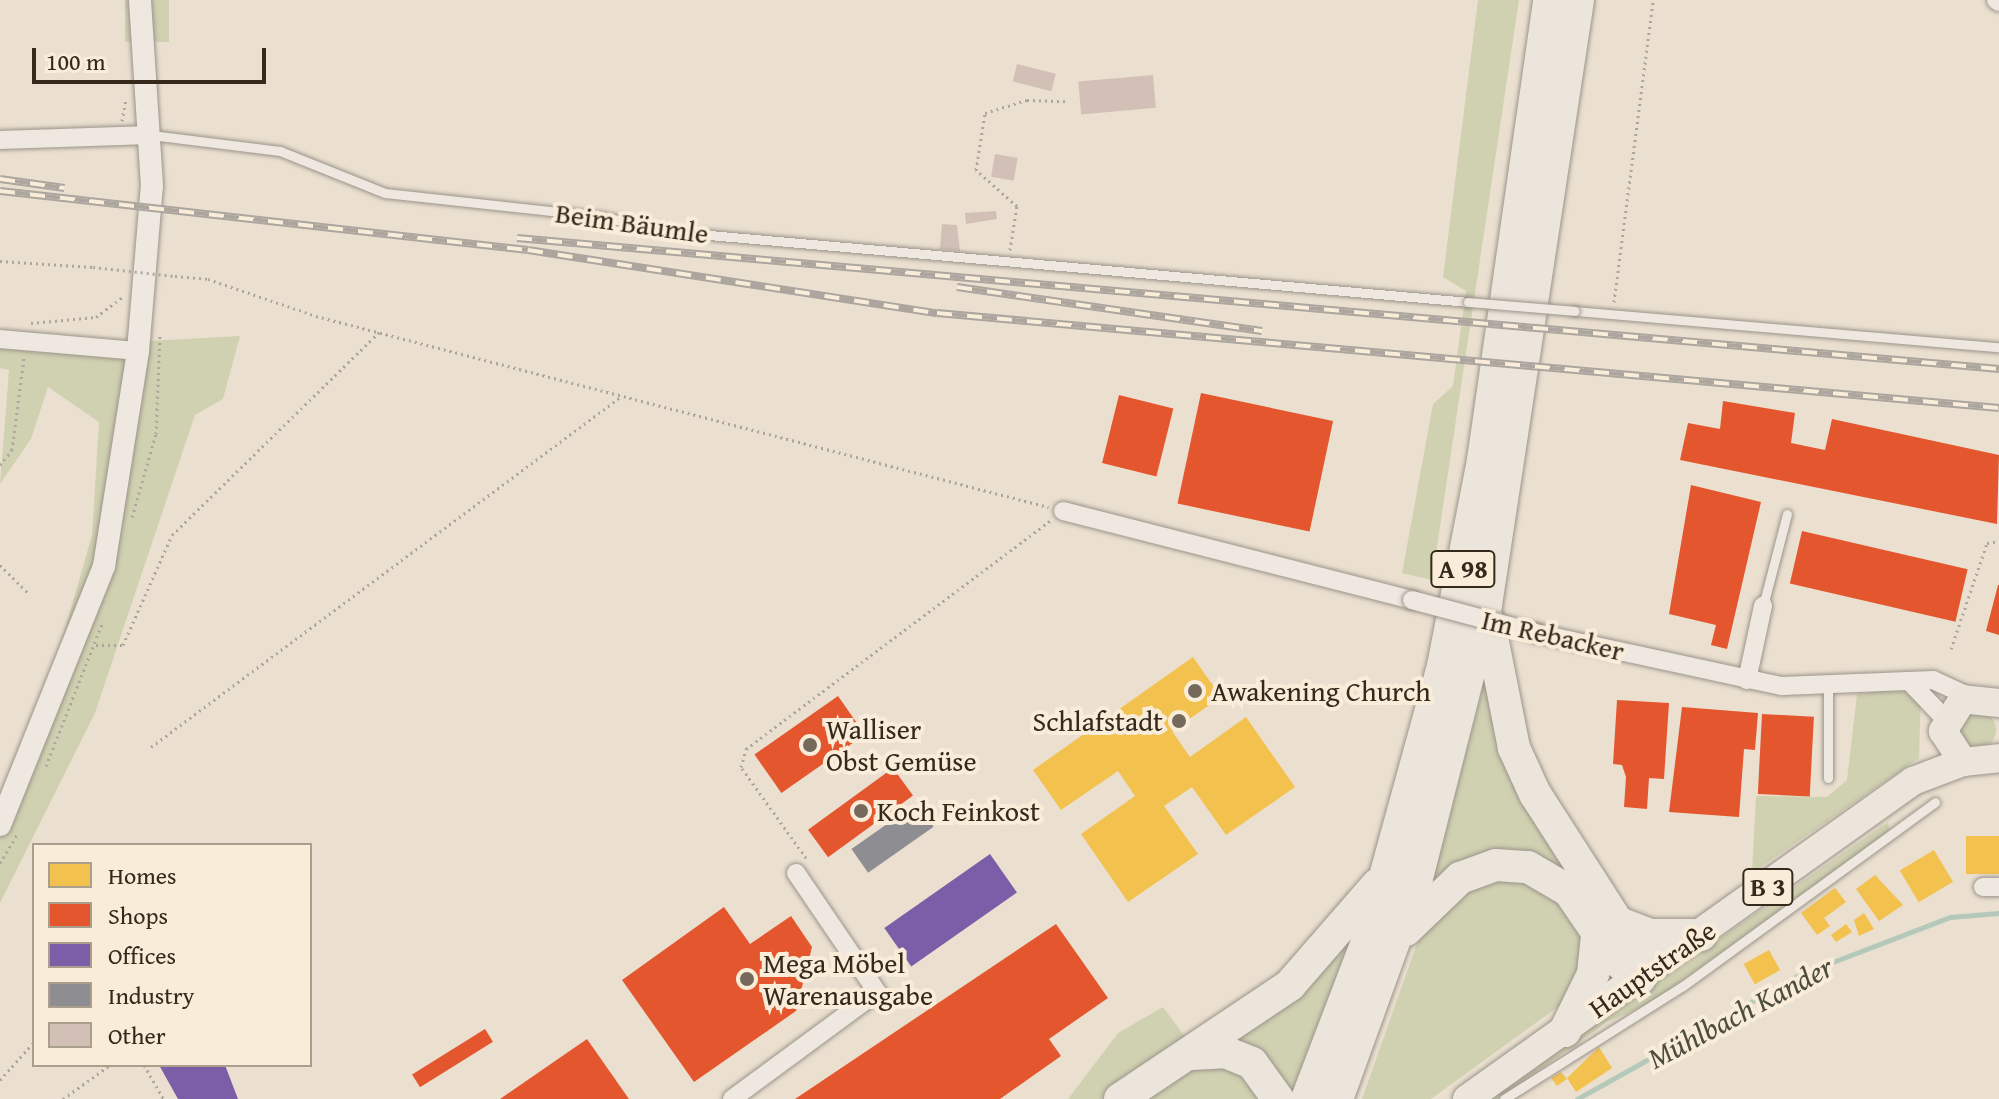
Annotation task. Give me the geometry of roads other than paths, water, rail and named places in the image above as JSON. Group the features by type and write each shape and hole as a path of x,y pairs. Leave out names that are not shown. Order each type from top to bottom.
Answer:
{"highway":[{"name":"A 98","path":"1307,1099 1389,870 1443,666 1483,460 1549,0"},
{"name":"A 98","path":"1337,1099 1398,939 1486,605 1578,0"},
{"path":"1486,605 1514,748 1535,794 1608,930 1640,978"},
{"path":"1398,939 1460,878 1514,865 1569,891 1608,930 1651,935 1701,935"},
{"path":"1120,1099 1290,985 1389,870"},
{"path":"1565,1031 1593,974 1608,930"},
{"path":"1191,1054 1225,1052 1252,1063 1278,1099"}],"main road":[{"name":"B 3","path":"1945,728 1991,701"},
{"path":"1945,728 1963,762"},
{"name":"Hauptstraße","path":"1913,781 1945,728"},
{"name":"B 3","path":"1963,762 1998,759"},
{"name":"Hauptstraße","path":"1467,1099 1913,781 1963,762"}],"street":[{"path":"0,825 80,640 104,566 138,351 150,135 140,0"},
{"path":"0,140 150,135"},
{"path":"0,339 23,333 138,351"},
{"name":"Im Rebacker","path":"1063,511 1536,633 1747,680 1933,680 1991,701"},
{"path":"1747,680 1763,606"},
{"path":"1909,681 1945,728"},
{"path":"732,1099 877,992 796,873"}],"lane":[{"name":"Beim Bäumle","path":"150,135 280,151 385,193 598,216 675,232 1613,316 1999,347"},
{"path":"1763,606 1787,514"},
{"path":"1828,682 1828,778"},
{"path":"1888,801 1906,823"},
{"path":"1504,1099 1683,986 1935,802"}],"waterway":[{"name":"Mühlbach Kander","path":"1577,1099 1799,975 1950,917 1999,913"}],"railway":[{"path":"0,179 64,188"},
{"path":"0,191 528,250 937,313 1999,408"},
{"path":"517,238 1999,369"},
{"path":"957,287 1262,331"}],"place":[{"name":"Awakening Church","path":"1195,691"},
{"name":"Schlafstadt","path":"1179,721"},
{"name":"Walliser Obst Gemüse","path":"810,745"},
{"name":"Koch Feinkost","path":"861,811"},
{"name":"Mega Möbel Warenausgabe","path":"747,979"}]}
